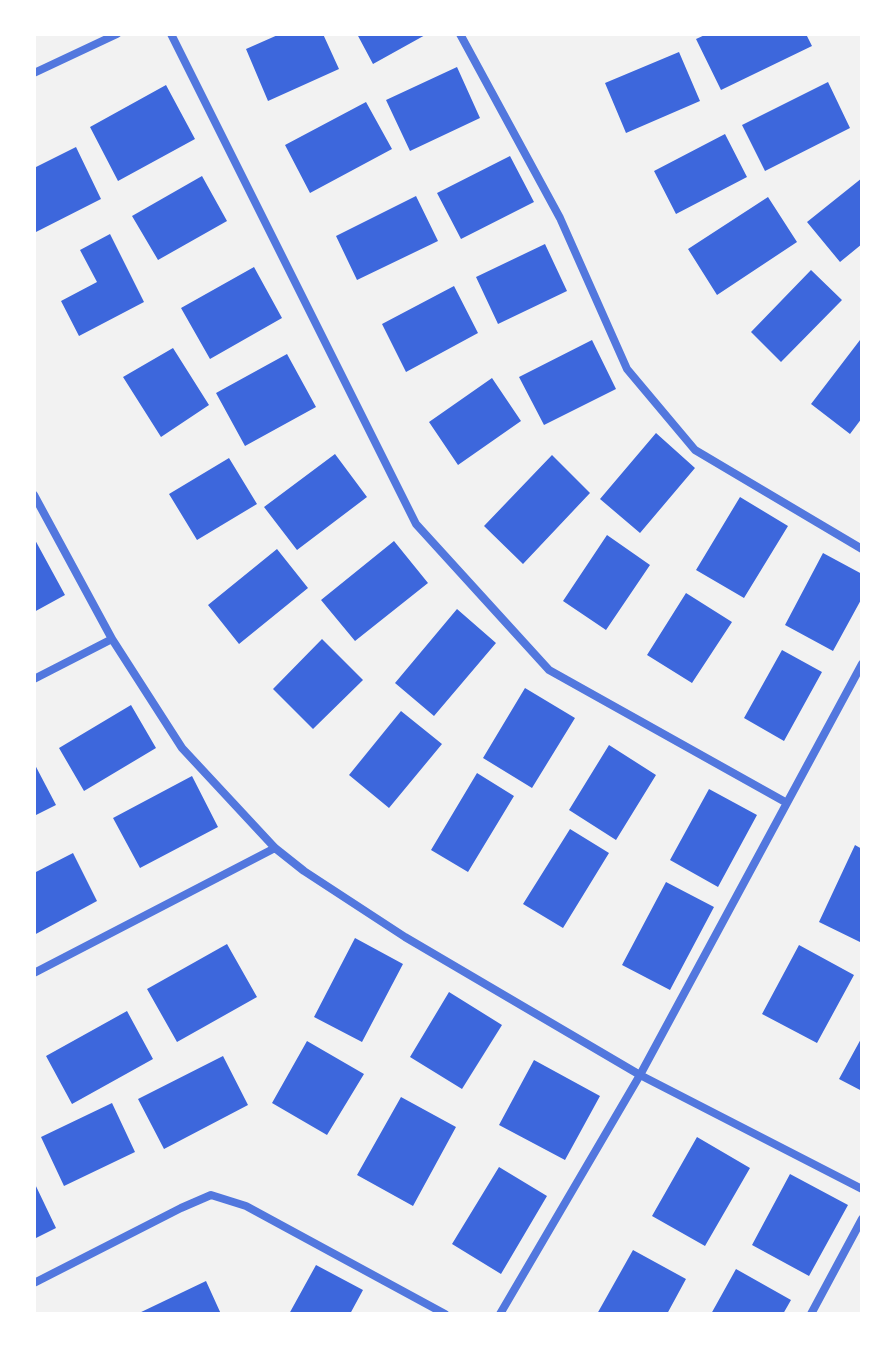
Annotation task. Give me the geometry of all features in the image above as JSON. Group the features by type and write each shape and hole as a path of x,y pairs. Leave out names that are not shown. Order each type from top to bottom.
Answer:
{"street":[{"path":"34,73 117,34"},
{"path":"171,34 416,524 549,670 787,803"},
{"path":"460,34 560,218 627,369 695,450 862,549"},
{"path":"34,495 112,639 182,748 275,848 304,871 405,937 640,1075 862,1189"},
{"path":"34,679 112,639"},
{"path":"500,1314 640,1075 862,664"},
{"path":"34,973 275,848"},
{"path":"34,1283 211,1195 246,1206 445,1314"},
{"path":"811,1314 862,1219"}],"building":[{"path":"280,34 323,34 339,69 268,101 246,49"},
{"path":"357,34 427,34 373,64"},
{"path":"707,34 806,34 812,46 721,90 696,39"},
{"path":"679,52 700,101 626,133 605,83"},
{"path":"457,67 480,118 410,151 386,100"},
{"path":"828,82 850,128 765,171 742,125"},
{"path":"166,85 195,139 118,181 90,127"},
{"path":"366,102 392,149 310,193 285,145"},
{"path":"725,134 747,177 676,214 654,171"},
{"path":"76,147 101,199 34,233 34,168"},
{"path":"510,156 534,202 461,239 437,193"},
{"path":"202,176 227,221 158,260 132,216"},
{"path":"862,178 862,244 840,262 807,222"},
{"path":"416,196 438,241 357,280 336,236"},
{"path":"768,197 797,242 717,295 688,249"},
{"path":"110,234 144,302 79,336 61,301 97,282 80,250"},
{"path":"545,244 567,291 498,324 476,277"},
{"path":"254,267 282,318 210,359 181,308"},
{"path":"811,270 842,300 781,362 751,332"},
{"path":"454,286 478,333 406,372 382,324"},
{"path":"592,340 616,389 544,425 519,377"},
{"path":"860,340 862,418 850,434 811,404"},
{"path":"173,348 209,405 161,437 123,377"},
{"path":"287,354 316,407 245,446 216,393"},
{"path":"492,378 521,421 458,465 429,422"},
{"path":"656,433 695,468 640,533 600,499"},
{"path":"335,454 367,497 297,550 264,507"},
{"path":"552,455 590,493 523,564 484,526"},
{"path":"229,458 257,504 197,540 169,494"},
{"path":"740,497 788,526 744,598 696,570"},
{"path":"607,535 650,565 606,630 563,601"},
{"path":"34,538 65,595 34,612"},
{"path":"394,541 428,583 355,641 321,600"},
{"path":"277,549 308,588 239,644 208,605"},
{"path":"823,553 862,574 862,598 833,651 785,625"},
{"path":"686,593 732,622 692,683 647,655"},
{"path":"457,609 496,643 434,716 395,683"},
{"path":"322,639 363,680 313,729 273,689"},
{"path":"782,650 822,672 784,741 744,718"},
{"path":"525,688 575,718 532,788 483,758"},
{"path":"131,705 156,748 84,791 59,748"},
{"path":"401,711 442,744 389,808 349,775"},
{"path":"609,745 656,775 616,840 569,810"},
{"path":"34,763 56,805 34,816"},
{"path":"477,773 514,796 468,872 431,850"},
{"path":"192,776 218,827 140,868 113,818"},
{"path":"709,789 757,815 718,887 670,860"},
{"path":"570,829 609,853 563,928 523,904"},
{"path":"855,845 862,849 862,943 819,922"},
{"path":"73,853 97,901 34,935 34,873"},
{"path":"666,882 714,907 670,990 622,965"},
{"path":"355,938 403,964 362,1042 314,1017"},
{"path":"227,944 257,997 177,1042 147,989"},
{"path":"799,945 854,975 817,1043 762,1014"},
{"path":"449,992 502,1025 462,1089 410,1057"},
{"path":"127,1011 153,1059 72,1104 46,1056"},
{"path":"862,1037 862,1091 839,1079"},
{"path":"307,1041 364,1074 327,1135 272,1103"},
{"path":"223,1056 248,1105 164,1149 138,1099"},
{"path":"534,1060 600,1096 565,1160 499,1125"},
{"path":"401,1097 456,1127 413,1206 357,1175"},
{"path":"112,1103 135,1152 64,1186 41,1137"},
{"path":"697,1137 750,1168 705,1246 652,1216"},
{"path":"499,1167 547,1196 501,1274 452,1244"},
{"path":"790,1174 848,1205 809,1276 752,1245"},
{"path":"34,1182 56,1228 34,1239"},
{"path":"633,1250 686,1279 667,1314 597,1314"},
{"path":"316,1265 363,1290 350,1314 289,1314"},
{"path":"736,1269 791,1300 783,1314 711,1314"},
{"path":"206,1281 221,1314 137,1314"}]}
